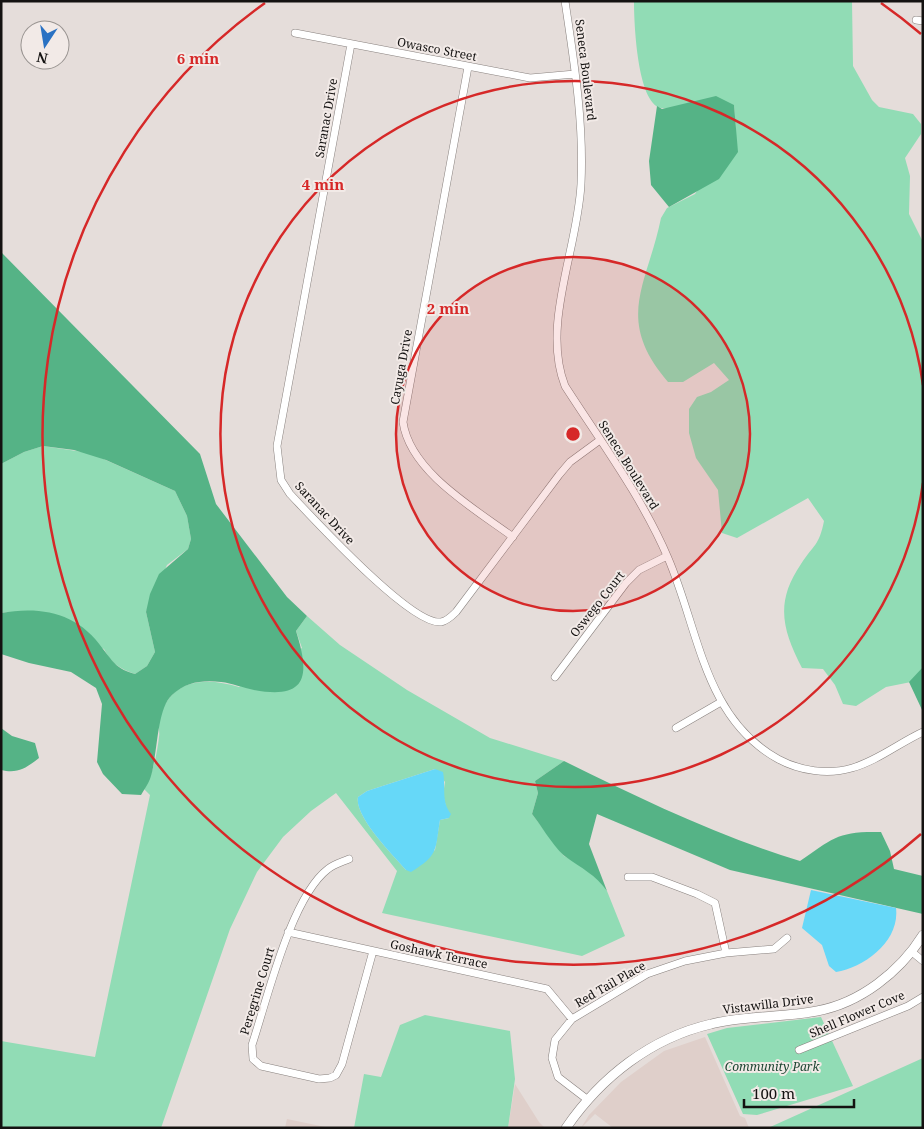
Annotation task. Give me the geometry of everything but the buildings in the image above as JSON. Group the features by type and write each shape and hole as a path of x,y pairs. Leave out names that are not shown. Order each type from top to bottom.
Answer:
{"street":[{"name":"Seneca Boulevard","path":"565,1 582,120 581,187 557,327 556,352 558,369 564,386 650,520 667,556 711,681 721,702 750,741 789,765 808,770 851,768 870,761 923,732"},
{"name":"Owasco Street","path":"295,33 530,78 575,74"},
{"name":"Saranac Drive","path":"351,44 277,446 281,480 290,494 366,572 410,608 432,621 441,622 450,619 456,612 570,462 600,440"},
{"name":"Cayuga Drive","path":"468,67 403,422 409,445 427,469 513,537"},
{"name":"Oswego Court","path":"555,677 626,583 640,570 667,556"},
{"path":"676,728 721,702"},
{"name":"Peregrine Court","path":"349,859 328,869 306,896 288,932 252,1045 253,1059 261,1066 319,1079 330,1078 336,1075 342,1064 372,951"},
{"path":"628,877 652,876 715,903 726,953"},
{"name":"Goshawk Terrace","path":"288,932 547,989 572,1019"},
{"name":"Vistawilla Drive","path":"566,1128 588,1100 637,1055 657,1043 710,1024 739,1018 818,1011 842,1003 869,990 889,975 912,952 923,935"},
{"name":"Red Tail Place","path":"588,1100 558,1077 552,1058 555,1040 572,1019 647,974 685,961 726,953 774,949 787,938"},
{"path":"912,952 923,961"},
{"name":"Shell Flower Cove","path":"799,1050 908,1006 923,997"}],"shaded area":[{"path":"705,1037 740,1116 745,1118 749,1128 613,1128 595,1114 581,1128 589,1115 621,1082 664,1051"},
{"path":"515,1084 539,1122 545,1128 508,1128"},
{"path":"287,1119 330,1128 285,1128"}],"green space":[{"path":"634,1 852,1 853,66 872,100 879,107 913,114 921,124 921,134 905,158 910,176 909,214 923,242 923,667 911,682 886,687 856,706 843,704 835,685 823,669 802,668 786,628 784,616 787,591 801,564 818,540 824,521 808,498 737,538 722,533 718,490 696,458 689,433 689,409 697,397 711,392 729,380 714,363 683,382 668,382 652,360 642,339 638,320 639,302 661,218 667,208 695,194 736,131 734,105 688,104 661,108 653,103 647,92 638,61"},
{"path":"716,96 734,105 738,152 719,179 669,207 651,185 649,161 657,106 662,109"},
{"path":"1,252 200,454 216,504 287,597 307,616 296,631 303,660 303,672 300,681 295,687 285,691 272,692 207,681 183,687 172,695 163,711 160,722 153,770 141,795 122,794 103,774 97,762 102,704 96,688 71,672 29,663 1,654 1,613 16,611 45,612 71,620 93,637 116,665 135,674 147,666 155,652 146,612 150,594 159,574 188,549 191,539 187,516 175,491 106,460 74,450 43,446 24,452 1,464"},
{"path":"43,446 90,453 175,491 187,516 191,539 188,549 167,565 146,612 155,652 147,666 135,674 116,665 104,649 8,612 1,613 1,464 24,452"},
{"path":"307,616 340,645 407,690 490,738 564,761 535,781 538,793 532,814 564,856 580,864 600,881 607,891 625,936 582,956 382,913 397,871 336,793 311,811 283,837 257,872 230,929 161,1128 1,1128 1,1041 95,1057 150,795 144,789 156,757 159,721 164,707 170,697 179,689 189,684 213,682 239,687 302,648 296,631","holes":["435,769 445,782 443,795 449,818 440,820 435,850 406,870 368,824 358,805 358,797 367,791"]},
{"path":"923,667 923,712 909,682"},
{"path":"1,728 12,736 35,743 39,758 17,771 1,770"},
{"path":"564,761 651,803 710,828 800,861 829,841 845,835 881,832 890,851 894,869 923,876 923,914 730,870 597,814 589,844 607,891 593,876 561,853 532,814 538,793 535,781"},
{"path":"425,1015 510,1031 515,1079 508,1128 354,1128 364,1074 381,1077 400,1025"},
{"name":"Community Park","path":"821,1017 853,1086 757,1115 743,1114 707,1034 727,1028"},
{"path":"923,1058 923,1128 768,1128"}],"water":[{"path":"435,769 443,772 445,799 451,814 449,818 440,820 436,845 431,856 411,872 406,870 368,824 358,805 358,797 367,791"},
{"path":"811,890 896,908 896,920 892,931 878,951 869,958 858,965 836,972 829,966 822,945 802,928"}]}
